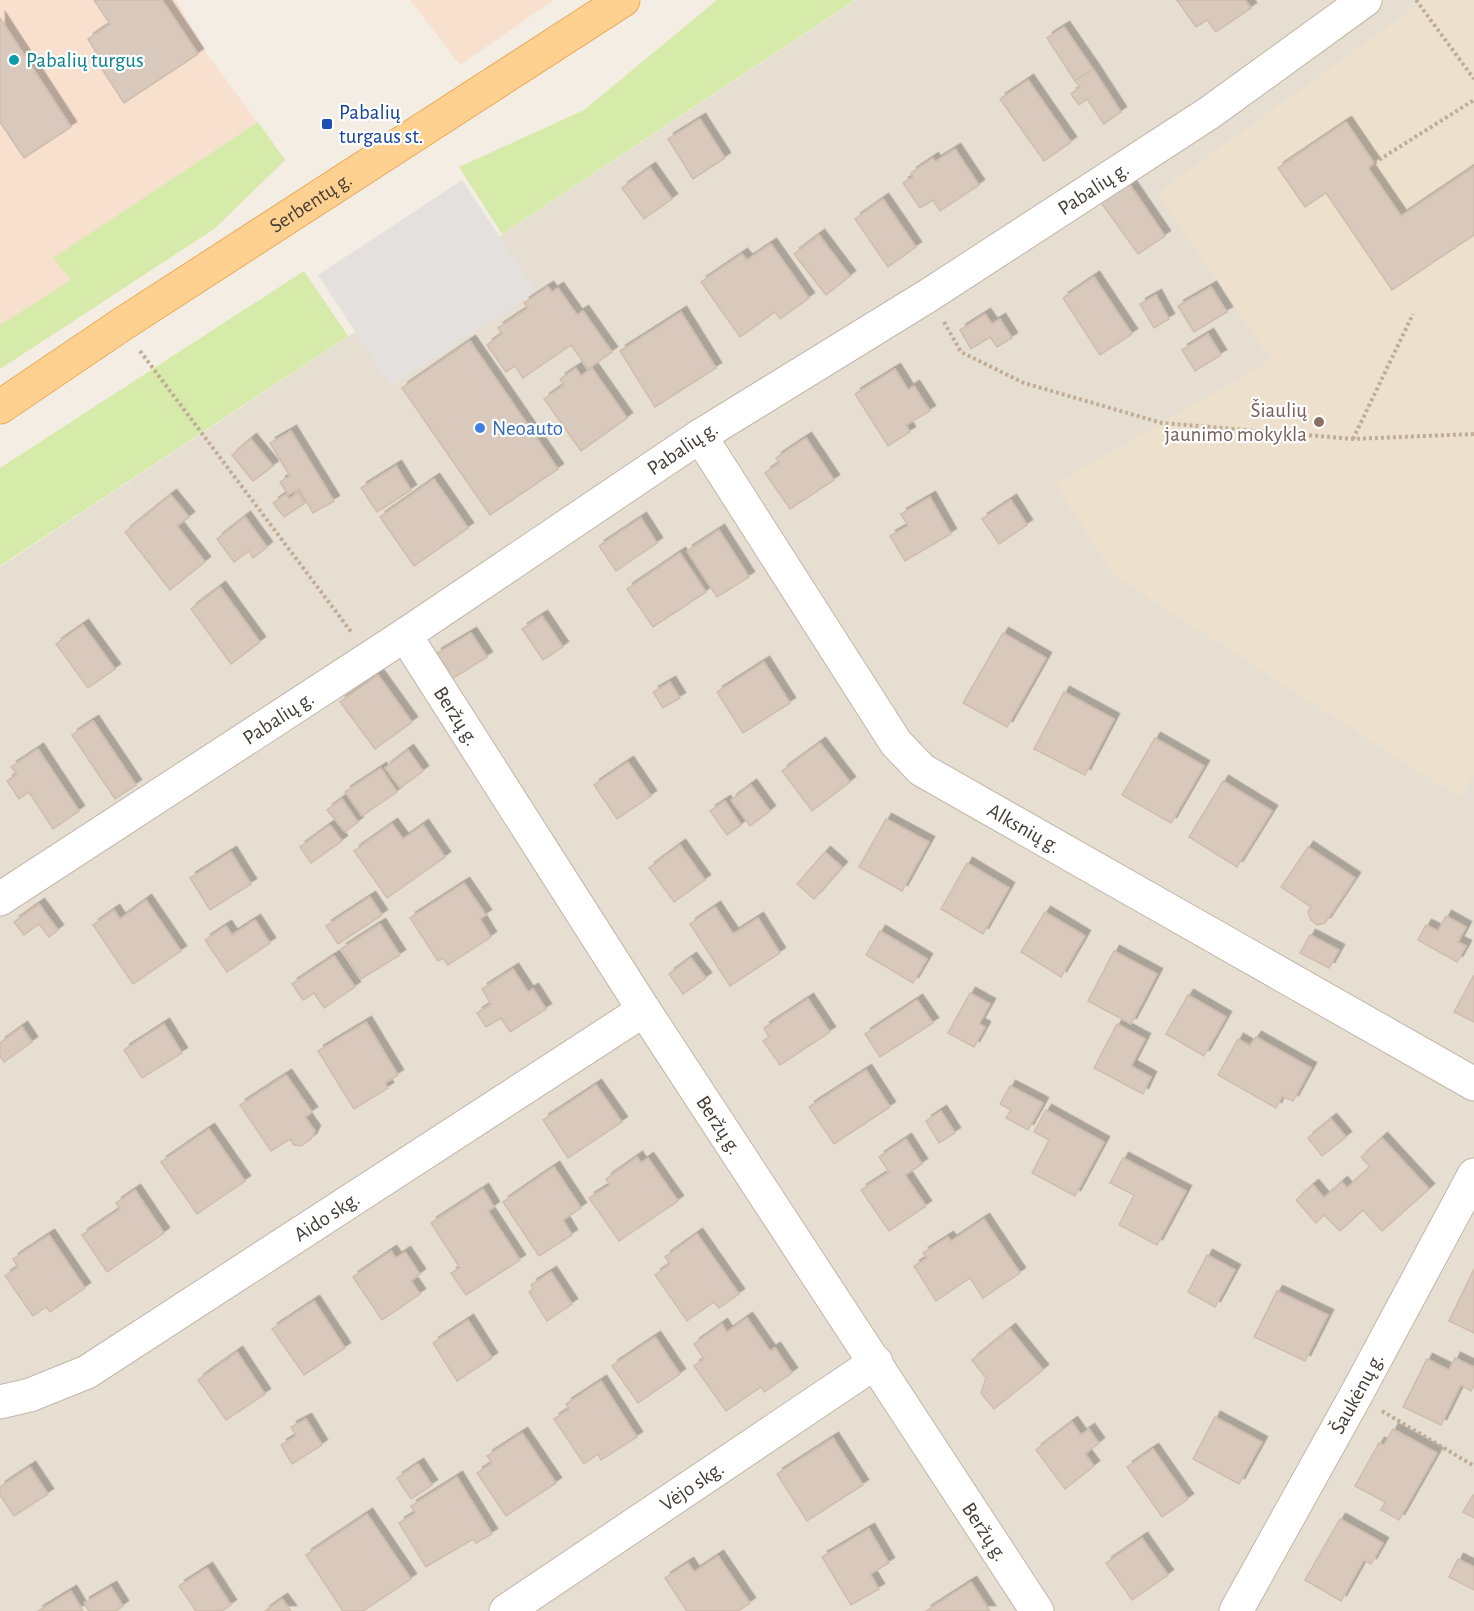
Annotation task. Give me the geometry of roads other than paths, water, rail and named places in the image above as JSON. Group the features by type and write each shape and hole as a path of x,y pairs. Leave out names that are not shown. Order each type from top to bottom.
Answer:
{"main road":[{"name":"Serbentų g.","path":"0,407 121,325 623,0"}],"street":[{"name":"Pabalių g.","path":"0,899 405,635 700,436 929,295 1209,113 1365,0"},
{"name":"Alksnių g.","path":"700,436 896,743 922,770 1474,1084"},
{"name":"Beržų g.","path":"405,635 645,1010 1037,1611"},
{"name":"Aido skg.","path":"0,1402 30,1395 87,1372 645,1010"},
{"name":"Šaukėnų g.","path":"1236,1611 1356,1395 1474,1175"},
{"name":"Vėjo skg.","path":"506,1611 876,1362"}],"place":[{"name":"Pabalių turgus","path":"14,60"},
{"name":"Pabalių turgaus st.","path":"327,124"},
{"name":"Šiaulių jaunimo mokykla","path":"1319,422"},
{"name":"Neoauto","path":"480,428"}]}
